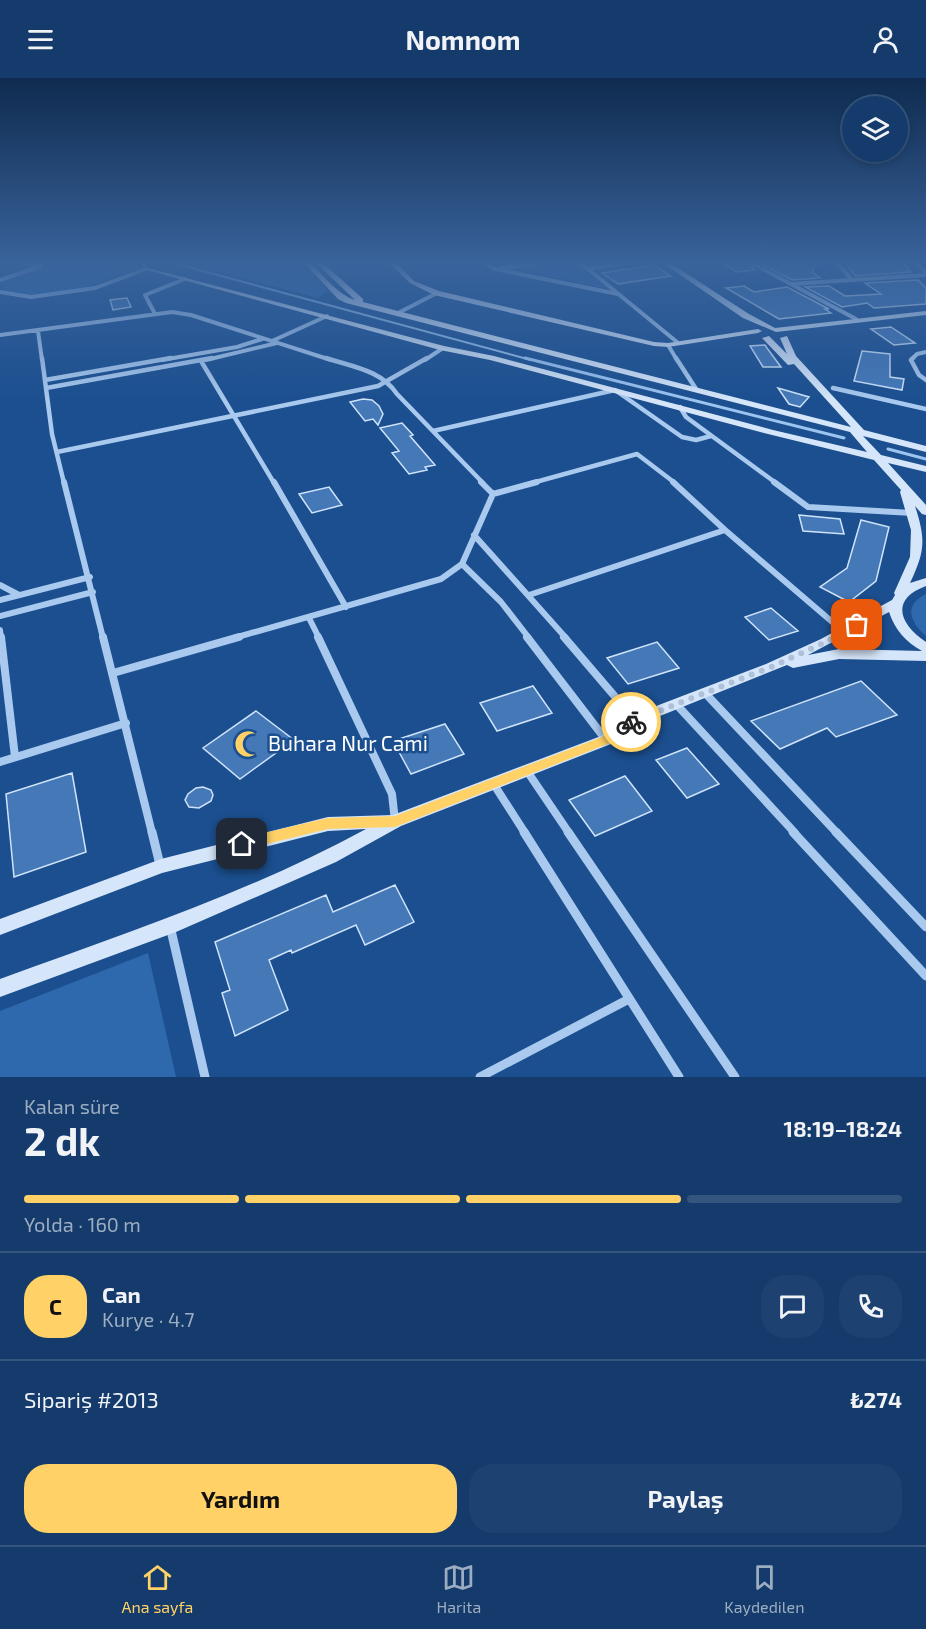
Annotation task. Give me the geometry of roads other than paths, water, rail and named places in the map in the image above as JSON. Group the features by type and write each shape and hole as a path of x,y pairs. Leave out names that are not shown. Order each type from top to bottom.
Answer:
{"street":[{"path":"152,308 154,312"},
{"path":"295,308 443,348 476,354 926,469"},
{"path":"379,308 926,448"},
{"path":"381,308 398,313 408,308"},
{"path":"498,308 643,342 672,343 762,334 785,337 819,324"},
{"path":"633,308 672,343 696,389"},
{"path":"733,308 746,316 782,332 792,357 853,430"},
{"path":"835,308 856,319"},
{"path":"0,335 38,332 154,312 172,312 191,315 372,373 388,381 493,495"},
{"path":"762,334 774,329 926,313"},
{"path":"46,384 201,361 274,342 327,316"},
{"path":"746,316 926,512"},
{"path":"38,332 52,434 90,577 160,866"},
{"path":"46,384 237,347 262,339"},
{"path":"57,452 342,394 388,381 443,348"},
{"path":"926,352 917,354 911,360 926,380"},
{"path":"201,361 236,416 346,608"},
{"path":"833,388 926,409"},
{"path":"433,431 615,390 682,437 696,440 711,436"},
{"path":"680,407 686,417 808,507 912,513"},
{"path":"113,674 441,579 462,564 493,495 637,454 667,476 725,530 844,632"},
{"path":"904,488 917,530 916,557 897,598 896,616 904,631 926,648"},
{"path":"529,595 725,530"},
{"path":"474,535 529,595 634,720"},
{"path":"462,564 501,602 606,740"},
{"path":"0,600 90,577"},
{"path":"0,988 170,926 330,857 395,821 606,740 634,720 771,667 844,632 913,585 926,582"},
{"path":"0,585 20,595"},
{"path":"0,616 93,592"},
{"path":"309,618 392,794 395,821"},
{"path":"0,630 15,758"},
{"path":"771,667 839,654 926,656"},
{"path":"705,693 926,927"},
{"path":"676,704 926,976"},
{"path":"0,762 126,723"},
{"path":"527,771 735,1077"},
{"path":"493,783 679,1077"},
{"path":"0,927 160,866 328,824 395,821"},
{"path":"170,926 205,1077"},
{"path":"480,1077 629,999"}],"waterway":[{"path":"338,308 531,360"},
{"path":"525,358 844,438"},
{"path":"888,449 926,459"}],"place":[{"name":"Buhara Nur Cami","path":"248,744"}]}
